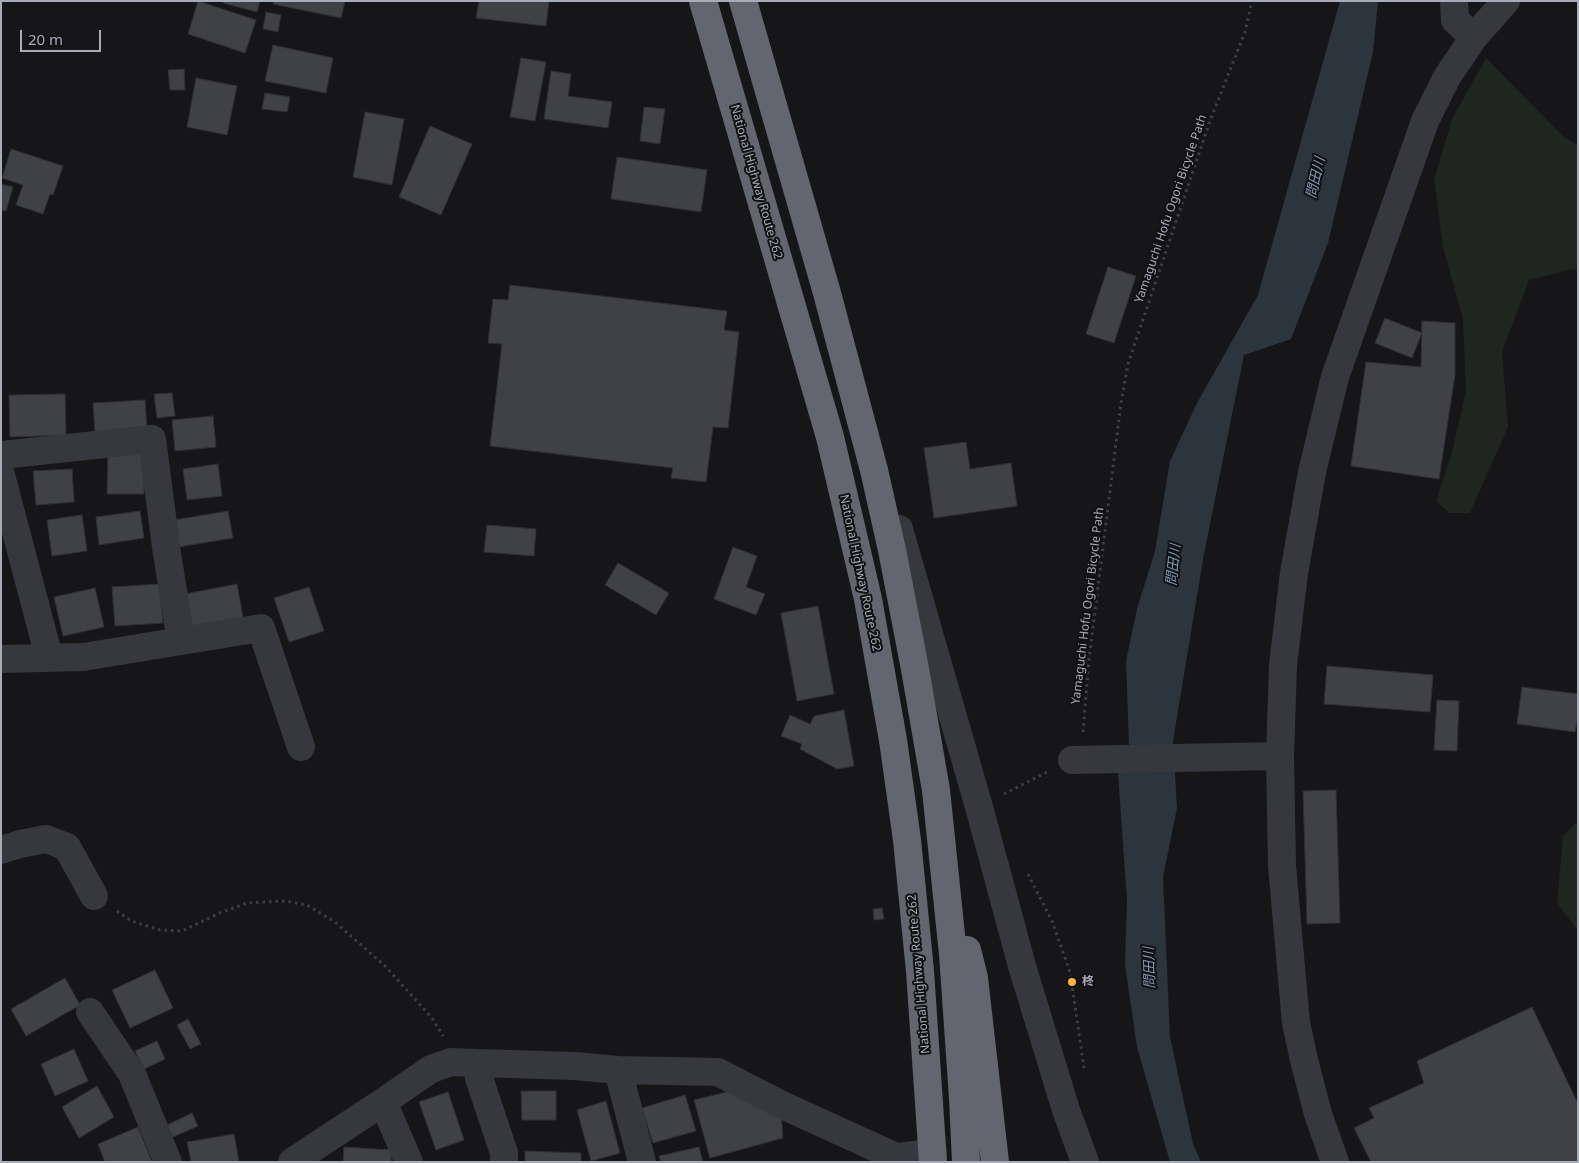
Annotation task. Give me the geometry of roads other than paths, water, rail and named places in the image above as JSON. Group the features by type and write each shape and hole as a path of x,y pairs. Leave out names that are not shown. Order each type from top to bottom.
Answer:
{"highway":[{"name":"National Highway Route 262","path":"703,1 830,438 868,599 893,740 906,840 921,981 933,1157"},
{"path":"743,1 827,293 874,470 892,550 936,790 953,954 966,1162"},
{"path":"940,826 974,978 995,1162"}],"street":[{"path":"1454,1 1455,20 1474,37"},
{"path":"1335,1162 1318,1114 1296,1023 1273,756 1294,573 1312,472 1335,377 1425,121 1447,77 1474,37 1506,1"},
{"path":"827,293 866,414 979,807 1022,966 1066,1110 1085,1162"},
{"path":"1,455 152,439 181,641"},
{"path":"1,475 50,657"},
{"path":"1,659 83,657 261,628 301,747"},
{"path":"1078,760 1273,756"},
{"path":"1,850 46,839 67,847 94,896"},
{"path":"90,1012 132,1074 168,1162"},
{"path":"292,1162 431,1070 464,1062 575,1066 618,1070 718,1072 780,1104 896,1157 933,1157"},
{"path":"464,1062 479,1078 504,1153 504,1162"},
{"path":"618,1070 642,1162"},
{"path":"383,1102 409,1162"}],"water":[{"name":"問田川","path":"1340,1 1378,1 1373,52 1328,243 1291,339 1244,355 1204,554 1173,741 1177,808 1163,877 1170,1037 1193,1144 1201,1162 1170,1162 1137,1047 1125,965 1127,900 1118,774 1129,746 1126,661 1137,609 1155,551 1170,461 1197,403 1258,295"}],"place":[{"name":"柊","path":"1072,982"}]}
